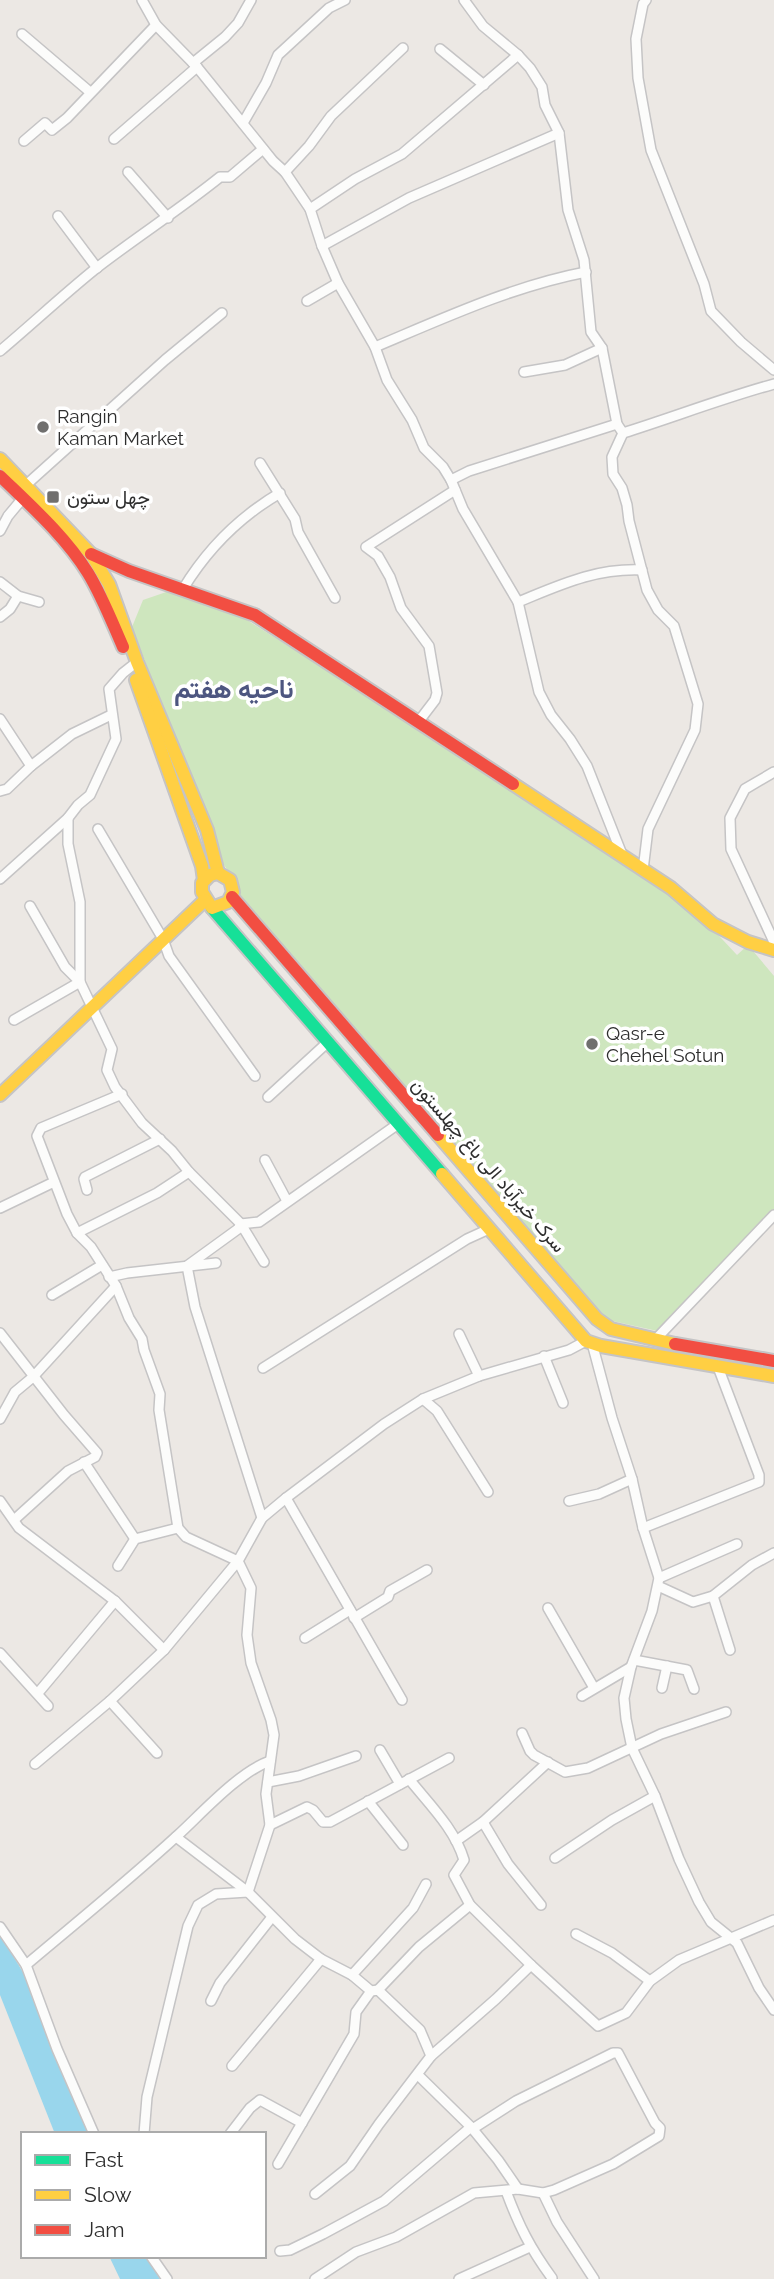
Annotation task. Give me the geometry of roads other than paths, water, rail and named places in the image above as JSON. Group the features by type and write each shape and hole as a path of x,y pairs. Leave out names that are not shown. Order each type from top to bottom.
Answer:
{"main road":[{"path":"0,459 86,570 106,604 207,830 218,873"},
{"path":"0,476 24,492 91,554 109,584 202,866 204,880 201,890 209,904 398,1124 589,1342 774,1376"},
{"path":"91,554 129,571 255,615 671,888 713,924 748,942 774,950"},
{"path":"109,584 117,576 129,571"},
{"path":"0,1095 163,939 209,904 224,905 232,897 232,881 228,877 218,873 204,880"},
{"name":"سرک خیرآباد الی باغ چهلستون","path":"232,897 597,1319 611,1329 655,1340 774,1361"}],"street":[{"path":"142,0 156,25 195,65 285,172 310,209 338,283 375,347 387,380 412,420 424,448 443,467 451,480 463,509 518,602 539,692 551,715 587,766 624,858"},
{"path":"114,139 225,37 238,23 251,0"},
{"path":"243,123 267,83 278,55 329,8 345,0"},
{"path":"464,0 482,26 530,68 542,87 545,105 559,133 568,210 586,272 591,332 602,348 617,424 623,433"},
{"path":"646,0 636,39 638,78 651,150 704,284 711,311 741,342 774,370"},
{"path":"24,141 46,123 52,130 67,118 156,25"},
{"path":"22,34 90,92"},
{"path":"285,172 331,116 403,48"},
{"path":"440,49 484,86"},
{"path":"310,209 355,179 402,154 518,55"},
{"path":"322,246 409,198 559,133"},
{"path":"0,351 47,308 97,268 220,177 230,177 263,149"},
{"path":"128,172 168,218"},
{"path":"58,216 97,268"},
{"path":"375,347 545,279 586,272"},
{"path":"307,301 338,283"},
{"path":"0,531 24,492 165,360 222,313"},
{"path":"524,372 565,365 602,348"},
{"path":"643,870 648,830 695,730 698,704 674,626 658,610 647,590 627,505 622,488 613,474 612,457 623,433 774,384"},
{"path":"451,480 469,471 617,424"},
{"path":"260,463 295,519 298,532 335,598"},
{"path":"419,721 435,700 437,693 429,646 401,608 390,577 378,556 366,547 455,490"},
{"path":"183,589 199,563 225,533 264,502 280,493"},
{"path":"518,602 568,581 601,571 642,570"},
{"path":"0,582 18,596 39,602"},
{"path":"0,617 10,609 18,596"},
{"path":"0,879 90,795 116,739 109,689 134,665"},
{"path":"0,791 7,789 72,734 111,715"},
{"path":"0,719 31,766"},
{"path":"774,772 745,789 730,818 730,849 774,942"},
{"path":"68,818 68,844 80,902 80,982"},
{"path":"98,829 163,939 169,956 254,1076"},
{"path":"30,906 65,967 80,982 112,1049 107,1070 115,1087 142,1123 241,1224 264,1262"},
{"path":"14,1020 80,982"},
{"path":"268,1097 328,1042"},
{"path":"122,1094 38,1132 37,1136 77,1233 91,1247 116,1286 129,1318 142,1339 160,1394 159,1410 178,1528 186,1536 237,1561 251,1588 247,1635 251,1662 274,1735 266,1794 270,1825 248,1892"},
{"path":"241,1224 259,1222 398,1124"},
{"path":"87,1190 85,1177 160,1139"},
{"path":"265,1160 287,1202"},
{"path":"77,1233 157,1193 189,1172"},
{"path":"0,1208 54,1182"},
{"path":"655,1340 774,1215"},
{"path":"187,1266 238,1229 241,1224"},
{"path":"263,1368 467,1239 489,1228"},
{"path":"109,1278 216,1263"},
{"path":"52,1295 102,1265"},
{"path":"187,1266 195,1307 262,1518"},
{"path":"0,1419 15,1392 33,1377 116,1286"},
{"path":"0,1333 97,1453 95,1457 61,1478 14,1520"},
{"path":"459,1334 480,1376"},
{"path":"35,1764 110,1701 164,1650 237,1561 262,1518 286,1498 384,1424 423,1399 480,1376 589,1342 632,1479 658,1582 652,1611 632,1663 624,1698 632,1748 699,1902 711,1922 737,1943 759,1988 774,2010"},
{"path":"544,1356 563,1403"},
{"path":"643,1528 759,1482 759,1475 718,1367"},
{"path":"423,1399 437,1411 488,1492"},
{"path":"84,1462 135,1539"},
{"path":"569,1501 599,1494 632,1479"},
{"path":"286,1498 402,1700"},
{"path":"0,1501 19,1528 115,1601 164,1650"},
{"path":"118,1566 135,1539 178,1528"},
{"path":"658,1582 737,1544"},
{"path":"658,1582 693,1602 713,1596 752,1565 774,1552"},
{"path":"305,1638 387,1597 390,1591 427,1570"},
{"path":"713,1596 730,1650"},
{"path":"38,1693 115,1601"},
{"path":"548,1608 594,1688"},
{"path":"0,1653 48,1706"},
{"path":"582,1696 632,1663 687,1670 694,1689"},
{"path":"662,1688 667,1666"},
{"path":"110,1701 157,1753"},
{"path":"522,1733 530,1751 565,1772 588,1768 661,1734 726,1712"},
{"path":"380,1750 456,1841 464,1860 454,1875 470,1905 598,2026 626,2013 650,1981 679,1961 774,1920"},
{"path":"268,1782 299,1776 356,1756"},
{"path":"270,1825 307,1807 323,1822 330,1822 449,1758"},
{"path":"26,1965 227,1790 260,1765 270,1761"},
{"path":"456,1841 483,1822 548,1762"},
{"path":"555,1858 612,1820 655,1796"},
{"path":"369,1801 403,1845"},
{"path":"483,1822 508,1864 541,1905"},
{"path":"176,1837 248,1892 295,1939 321,1959 374,1990 420,2030 431,2056"},
{"path":"352,1975 413,1908 426,1884"},
{"path":"144,2132 148,2097 188,1926 198,1905 216,1894 248,1892"},
{"path":"278,2164 354,2034 356,2012 374,1990 419,1947 470,1905"},
{"path":"211,2001 220,1983 272,1917"},
{"path":"0,1927 26,1965 57,2049 93,2132"},
{"path":"576,1934 612,1953 650,1981"},
{"path":"232,2066 321,1959"},
{"path":"315,2194 350,2166 431,2056 531,1965"},
{"path":"280,2251 301,2245 383,2201 471,2127 474,2128 516,2101 613,2053 618,2053 660,2128 659,2136 613,2164 543,2193 518,2189 474,2193 396,2236 356,2252 315,2279"},
{"path":"418,2075 471,2127 518,2189"},
{"path":"232,2132 250,2108 260,2100 302,2123"},
{"path":"506,2191 530,2247 552,2278"},
{"path":"543,2193 557,2222 594,2279"},
{"path":"460,2279 530,2247"},
{"path":"151,2258 167,2279"}],"water":[{"path":"0,1934 27,1979 89,2132 54,2132 0,1995"},
{"path":"110,2258 146,2258 160,2279 120,2279"}],"place":[{"name":"Rangin Kaman Market","path":"43,427"},
{"name":"چهل ستون","path":"53,497"},
{"name":"Qasr-e Chehel Sotun","path":"592,1044"}],"district":[{"name":"ناحیه هفتم","path":"234,689"}]}
